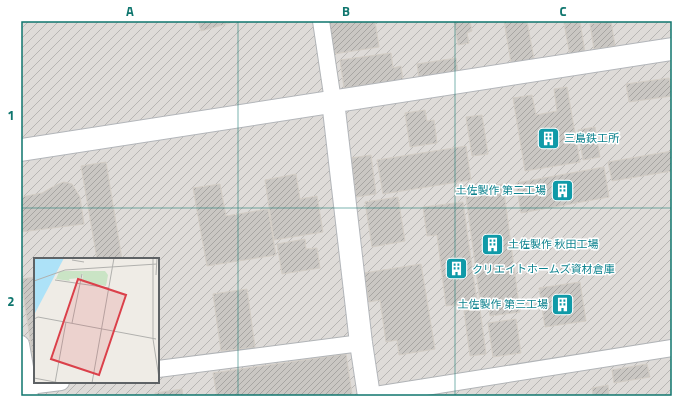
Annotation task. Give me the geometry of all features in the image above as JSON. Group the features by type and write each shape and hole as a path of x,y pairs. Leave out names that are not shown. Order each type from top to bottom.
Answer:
{"street":[{"path":"321,21 333,101 361,343 369,396 672,348"},
{"path":"21,150 672,49"},
{"path":"159,369 361,343"},
{"path":"21,344 26,390 57,383"}],"shaded area":[{"path":"21,21 672,21 672,396 21,396"}],"building":[{"path":"198,21 237,21 201,31"},
{"path":"329,21 375,21 379,47 334,54"},
{"path":"454,21 470,21 472,31 467,33 469,43 458,45"},
{"path":"504,21 527,21 534,59 511,63"},
{"path":"580,21 585,53 570,56 564,23"},
{"path":"611,21 615,46 594,49 590,24"},
{"path":"391,53 393,68 401,66 403,80 344,88 340,60"},
{"path":"456,58 458,72 419,78 417,64"},
{"path":"669,78 672,96 629,102 626,84"},
{"name":"三島鉄工所","path":"567,87 580,162 525,171 513,98 532,95 536,115 557,111 554,89"},
{"path":"425,110 427,121 434,120 437,143 410,147 405,113"},
{"path":"482,115 488,154 472,156 466,117"},
{"path":"595,127 600,157 583,160 578,130"},
{"path":"466,146 471,180 383,194 377,160"},
{"path":"672,151 672,171 612,181 608,162"},
{"path":"371,155 376,194 356,197 351,158"},
{"path":"106,162 122,258 97,258 81,166"},
{"name":"土佐製作 第二工場","path":"604,167 609,197 521,213 516,183"},
{"path":"296,174 300,199 317,196 323,232 274,240 265,180"},
{"path":"64,182 72,184 80,197 84,224 21,232 21,197 42,193"},
{"path":"220,184 226,216 268,209 276,255 207,266 193,188"},
{"name":"土佐製作 秋田工場","path":"503,184 520,312 490,316 488,300 480,301 465,189"},
{"path":"398,197 405,241 372,247 365,202"},
{"name":"クリエイトホームズ資材倉庫","path":"463,202 477,302 446,306 437,235 427,236 423,207"},
{"path":"305,239 306,249 317,248 320,268 282,274 277,244"},
{"path":"421,264 435,349 399,355 397,340 386,342 380,300 369,302 364,273"},
{"path":"34,277 34,365 21,279"},
{"name":"土佐製作 第三工場","path":"580,282 586,321 545,327 539,288"},
{"path":"247,289 255,347 221,351 213,294"},
{"path":"480,309 486,354 470,356 464,311"},
{"path":"516,319 521,353 493,357 488,323"},
{"path":"346,354 352,394 336,396 217,396 213,373"},
{"path":"647,364 650,377 614,383 612,370"},
{"path":"608,385 609,396 593,396 592,388"},
{"path":"182,389 183,396 155,396 155,393"}],"place":[{"name":"三島鉄工所","path":"548,138"},
{"name":"土佐製作 第二工場","path":"562,190"},
{"name":"土佐製作 秋田工場","path":"492,244"},
{"name":"クリエイトホームズ資材倉庫","path":"457,269"},
{"name":"土佐製作 第三工場","path":"563,304"}]}
